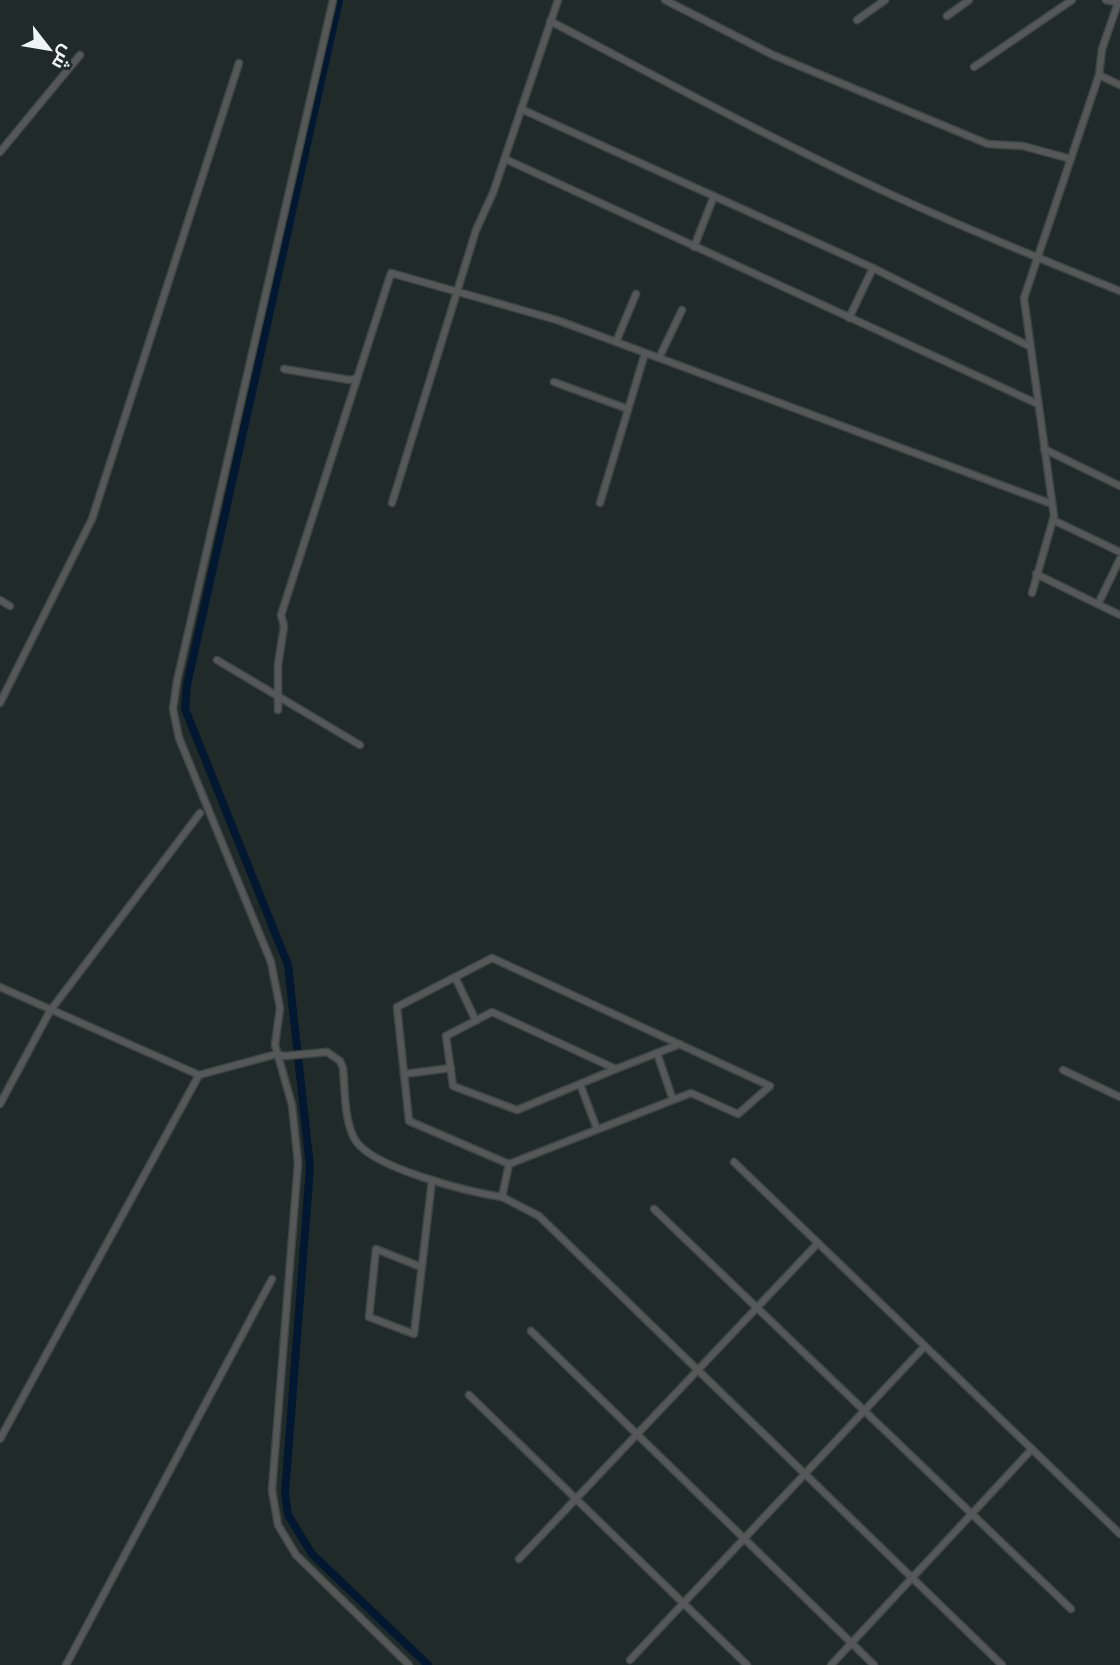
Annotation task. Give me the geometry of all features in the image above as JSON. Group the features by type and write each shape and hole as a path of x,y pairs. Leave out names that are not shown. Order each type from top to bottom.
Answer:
{"street":[{"path":"334,0 180,667 173,709 179,738 276,977 280,1008 275,1045 280,1055 294,1114 298,1163 272,1490 274,1508 282,1533 296,1555 409,1665"},
{"path":"392,503 476,230 505,159 558,0"},
{"path":"665,0 773,55 988,144 1023,146 1071,159"},
{"path":"857,20 885,0"},
{"path":"947,16 969,0"},
{"path":"974,67 1072,0"},
{"path":"1032,593 1053,520 1024,299 1099,75 1102,49 1119,3 1106,0"},
{"path":"550,21 830,165 1036,257 1120,291"},
{"path":"0,152 80,55"},
{"path":"0,703 92,519 239,62"},
{"path":"1099,75 1120,85"},
{"path":"521,109 873,268 1029,346"},
{"path":"505,159 1038,404"},
{"path":"694,247 714,196"},
{"path":"849,318 873,268"},
{"path":"278,710 278,665 284,626 281,615 391,274 557,320 1052,504"},
{"path":"617,342 636,295"},
{"path":"659,358 682,310"},
{"path":"600,503 645,353"},
{"path":"284,369 350,380 357,377"},
{"path":"554,382 628,409"},
{"path":"1044,449 1120,486"},
{"path":"1053,520 1120,552"},
{"path":"1098,604 1120,559"},
{"path":"1036,574 1120,615"},
{"path":"0,600 10,606"},
{"path":"217,660 360,745"},
{"path":"0,1104 50,1011 200,813"},
{"path":"492,958 680,1044 770,1086 738,1114 691,1093 509,1164 409,1121 397,1007 492,958"},
{"path":"455,977 476,1021"},
{"path":"0,988 200,1075 280,1055 327,1052 340,1061 350,1125 359,1146 377,1158 432,1180 502,1197 539,1216 1002,1665"},
{"path":"616,1069 492,1013 446,1036 453,1086 517,1110 680,1044"},
{"path":"657,1053 673,1100"},
{"path":"404,1074 451,1068"},
{"path":"1063,1070 1120,1097"},
{"path":"0,1439 200,1075"},
{"path":"580,1084 597,1129"},
{"path":"734,1162 1120,1534"},
{"path":"502,1197 509,1164"},
{"path":"421,1267 376,1249 369,1317 414,1334 432,1180"},
{"path":"654,1209 1071,1609"},
{"path":"519,1559 818,1243"},
{"path":"66,1665 272,1279"},
{"path":"531,1331 874,1665"},
{"path":"630,1660 925,1346"},
{"path":"470,1395 747,1665"},
{"path":"831,1665 1032,1449"}],"waterway":[{"path":"339,0 187,685 185,709 288,965 310,1167 285,1493 288,1515 312,1554 428,1665"}]}
